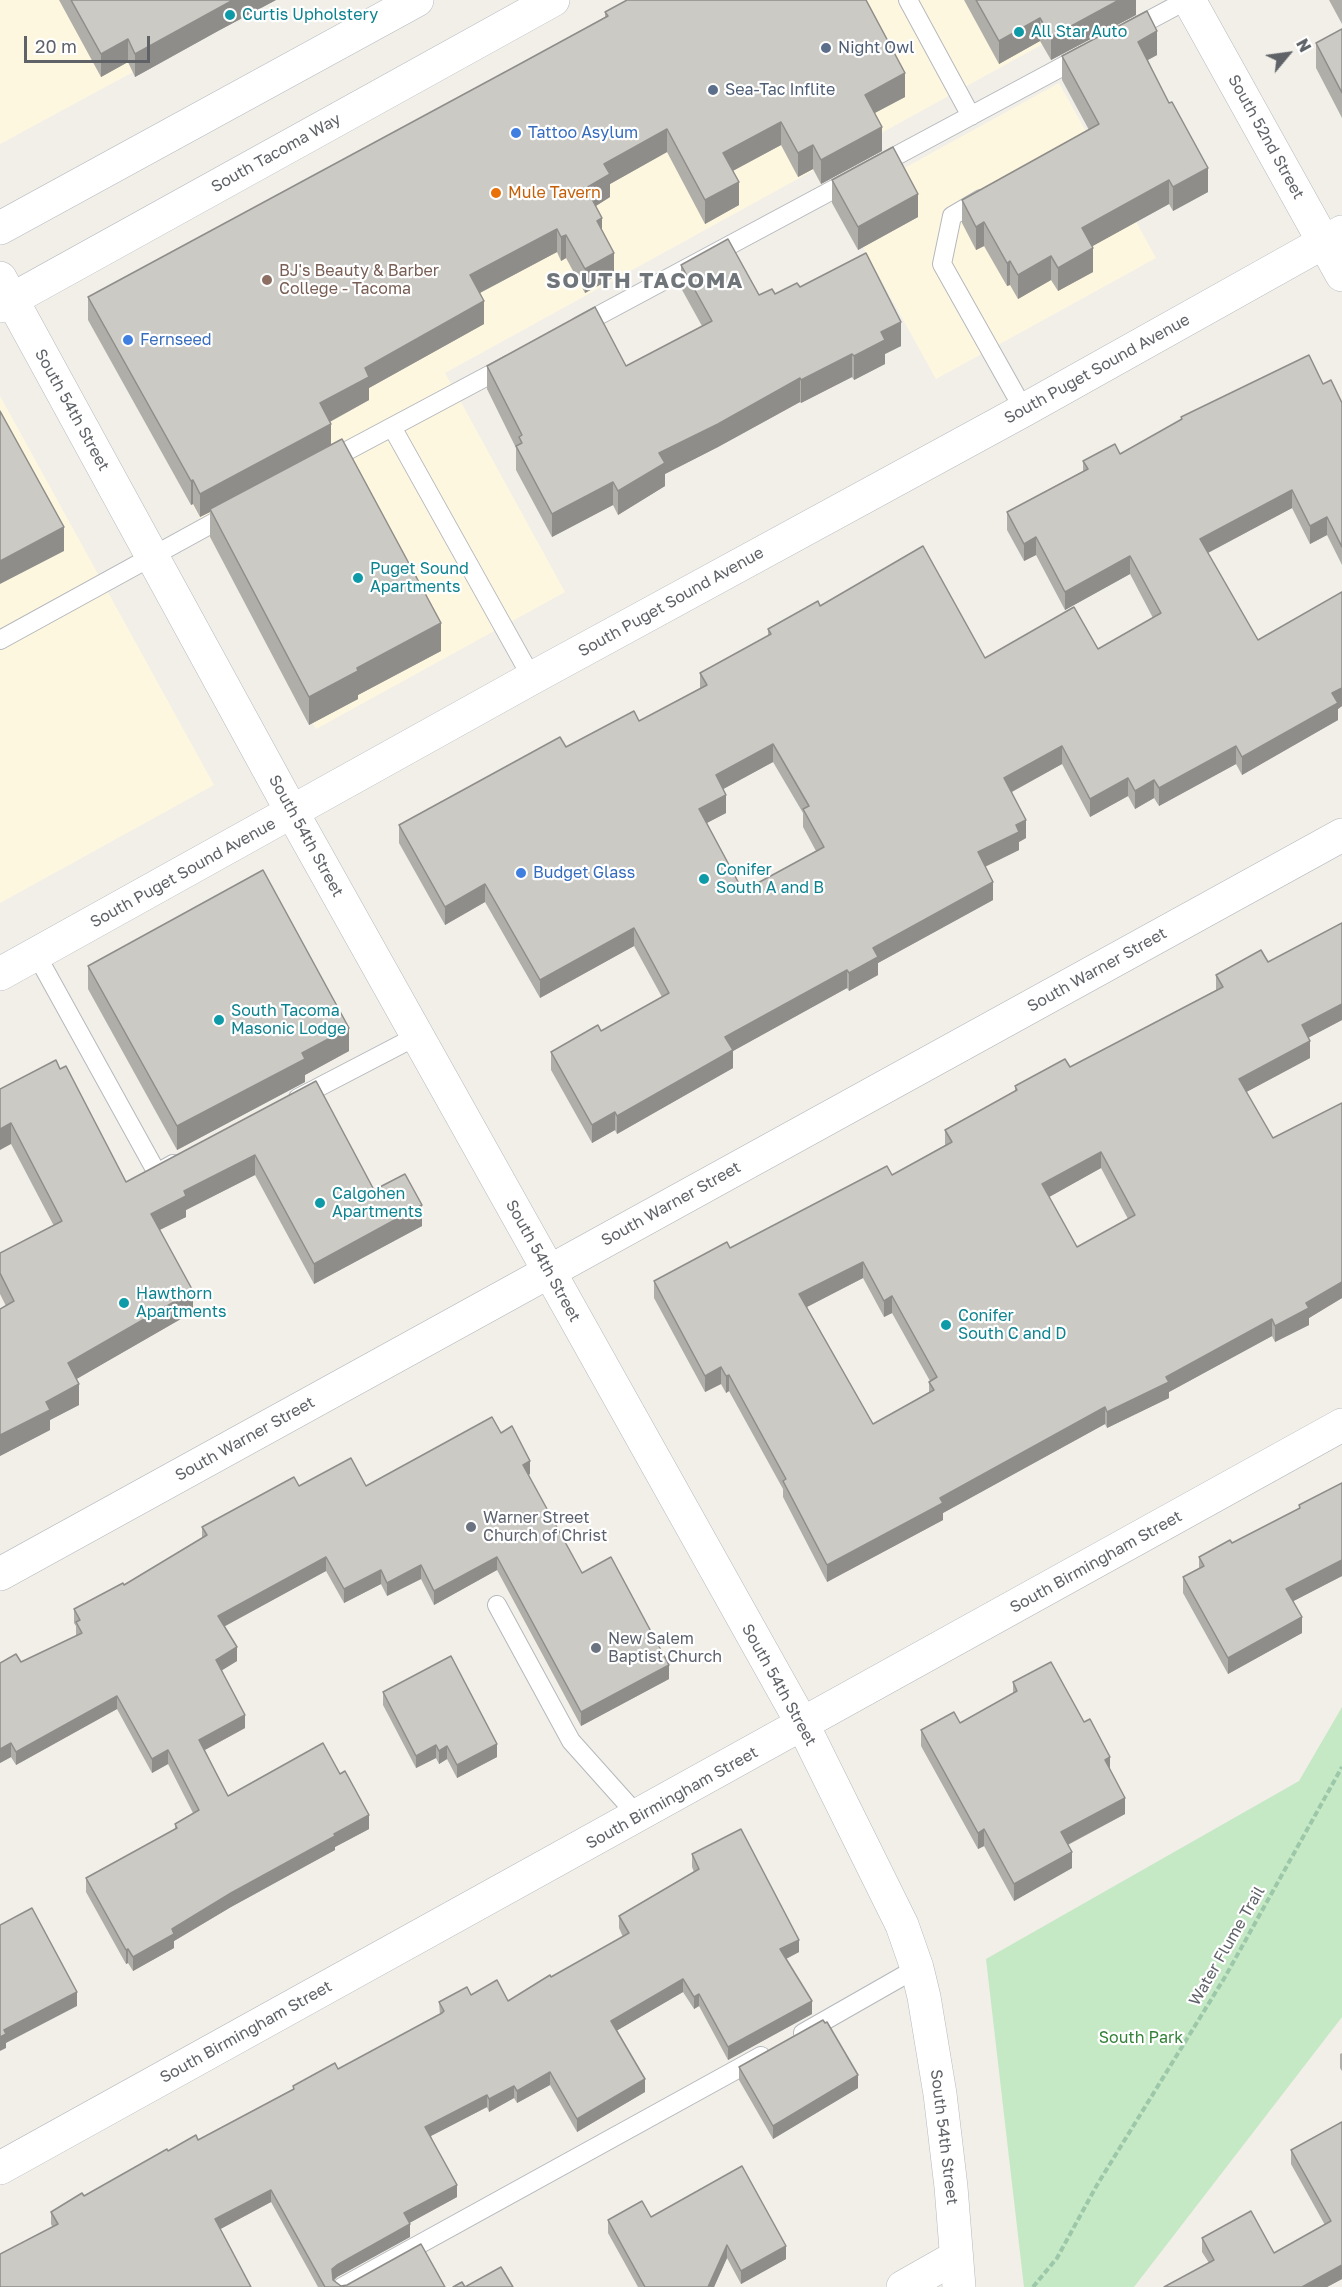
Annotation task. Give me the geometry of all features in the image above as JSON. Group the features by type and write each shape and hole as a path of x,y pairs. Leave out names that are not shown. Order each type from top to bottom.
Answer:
{"street":[{"path":"0,228 417,0"},
{"name":"South Tacoma Way","path":"4,294 553,0"},
{"name":"South 52nd Street","path":"1188,0 1333,237 1342,275"},
{"name":"South Puget Sound Avenue","path":"0,974 532,678 1024,410 1333,237"},
{"name":"South 54th Street","path":"4,294 803,1725 902,1925 924,1997 940,2094 958,2272"},
{"name":"South Warner Street","path":"0,1574 1342,835"},
{"name":"South Birmingham Street","path":"0,2168 1342,1425"},
{"path":"903,2287 958,2272"}],"lane":[{"path":"908,0 971,116"},
{"path":"1115,39 1188,0"},
{"path":"560,337 1094,50"},
{"path":"991,193 952,216 942,264 1024,410"},
{"path":"308,472 518,359"},
{"path":"392,427 532,678"},
{"path":"0,640 246,505"},
{"path":"36,954 157,1173 188,1156"},
{"path":"282,1107 417,1036"},
{"path":"497,1605 571,1742 638,1816"},
{"path":"342,2287 916,1968"}],"path":[{"name":"Water Flume Trail","path":"1033,2287 1057,2259 1097,2185 1225,1977 1342,1767"}],"shaded area":[{"path":"0,0 266,0 0,144"},
{"path":"666,0 1123,0 445,373 565,592 316,729 89,317"},
{"path":"1059,83 1156,258 936,379 839,204"},
{"path":"0,396 214,785 0,903"}],"green space":[{"name":"South Park","path":"1342,1707 1342,2017 1134,2287 1024,2287 986,1959 1299,1781"}],"building":[{"path":"71,0 233,0 135,54 128,39 101,54"},
{"path":"627,0 866,0 905,73 865,95 882,127 821,160 813,145 798,153 781,122 723,153 739,182 705,200 667,129 604,164 610,174 586,188 602,218 597,221 614,253 585,269 566,235 561,237 557,229 470,275 484,301 365,368 369,377 320,403 331,424 200,494 88,297 608,16 605,12"},
{"name":"All Star Auto","path":"976,0 1119,0 1051,37 1040,18 999,41"},
{"path":"1147,11 1157,31 1138,42 1169,103 1172,102 1208,168 1173,187 1169,180 1082,228 1093,248 1058,268 1051,256 1018,275 1010,261 1007,263 984,222 976,227 962,200 1099,124 1062,56"},
{"path":"1342,29 1342,93 1316,43"},
{"path":"893,147 918,194 858,227 832,180"},
{"path":"728,239 759,295 772,289 775,294 797,283 800,287 866,253 901,322 881,332 885,340 801,380 800,378 718,424 659,453 665,463 618,491 613,482 552,514 516,446 522,443 519,437 522,435 487,366 595,307 626,366 712,321 681,265"},
{"path":"1309,355 1323,384 1331,380 1342,403 1342,547 1327,517 1310,526 1292,490 1200,539 1258,640 1342,592 1342,688 1332,693 1338,703 1242,757 1236,746 1159,788 1154,780 1135,791 1128,778 1090,799 1062,746 1004,778 1026,820 1016,825 1019,832 978,852 993,882 873,948 878,957 849,973 847,970 725,1037 733,1050 617,1116 615,1112 592,1125 551,1052 598,1025 601,1031 669,993 634,928 540,980 485,884 445,907 399,825 560,737 566,747 634,711 639,721 707,685 700,673 771,634 768,629 818,601 820,606 923,546 985,658 1074,607 1098,649 1161,613 1130,556 1065,592 1036,537 1024,544 1007,512 1088,469 1083,461 1115,444 1120,454 1182,419 1181,417","holes":["773,744 809,806 803,809 824,847 743,891 699,809 726,795 716,775"]},
{"path":"0,411 64,527 0,561"},
{"path":"342,439 441,623 357,668 358,671 309,697 210,509"},
{"name":"South Tacoma Masonic Lodge","path":"263,870 349,1028 302,1053 305,1059 177,1126 88,966"},
{"path":"1342,923 1342,1004 1302,1025 1310,1041 1239,1079 1273,1138 1342,1103 1342,1282 1306,1303 1309,1308 1275,1326 1272,1319 1166,1377 1169,1382 1107,1412 1105,1407 940,1498 943,1503 827,1565 783,1481 786,1479 729,1375 726,1376 721,1367 705,1376 654,1281 727,1242 730,1248 887,1166 892,1175 952,1142 945,1130 1017,1090 1015,1086 1065,1059 1070,1067 1223,987 1216,975 1261,950 1268,962","holes":["1101,1152 1135,1215 1077,1247 1042,1184","863,1262 884,1301 892,1296 937,1377 929,1382 934,1390 873,1424 799,1294"]},
{"path":"56,1060 60,1069 66,1066 126,1182 316,1081 374,1190 405,1174 422,1205 314,1264 255,1155 184,1191 186,1196 151,1214 193,1291 68,1363 79,1384 46,1402 50,1410 0,1435 0,1309 14,1301 0,1273 0,1253 62,1221 11,1123 0,1129 0,1089"},
{"path":"492,1417 501,1433 512,1426 530,1461 523,1465 582,1573 611,1557 669,1665 581,1712 497,1557 434,1591 421,1565 387,1583 381,1570 344,1589 326,1557 218,1616 237,1647 216,1660 245,1715 199,1740 228,1796 323,1743 340,1774 345,1771 369,1815 231,1893 172,1929 174,1934 133,1957 128,1949 126,1950 86,1878 177,1828 175,1824 199,1810 168,1750 152,1759 117,1696 16,1752 11,1743 0,1749 0,1663 16,1654 21,1662 82,1633 76,1622 80,1620 74,1609 123,1583 124,1585 207,1535 202,1527 294,1477 299,1486 351,1458 366,1486"},
{"path":"1342,1483 1342,1560 1286,1589 1302,1617 1228,1658 1183,1577 1204,1566 1199,1557 1230,1540 1232,1543 1300,1508 1299,1505"},
{"path":"451,1656 497,1744 457,1765 447,1746 439,1751 436,1745 416,1756 383,1692"},
{"path":"1051,1662 1084,1722 1090,1719 1110,1757 1105,1760 1125,1798 1061,1832 1072,1852 1014,1884 984,1829 978,1833 921,1730 954,1712 960,1723 1017,1691 1013,1682"},
{"path":"741,1829 799,1940 780,1949 812,2001 728,2047 699,1994 694,1997 683,1979 611,2021 645,2079 577,2119 550,2072 517,2091 514,2086 489,2099 487,2095 425,2127 457,2185 404,2213 410,2224 337,2265 332,2269 333,2280 341,2286 347,2285 421,2244 445,2287 325,2287 271,2190 215,2219 251,2287 0,2287 0,2254 58,2224 51,2212 82,2193 84,2196 167,2149 168,2151 196,2135 198,2140 294,2089 293,2086 335,2063 338,2069 442,2013 444,2011 439,2002 467,1987 471,1995 497,1980 508,2001 550,1975 551,1977 629,1933 619,1916 699,1869 692,1854"},
{"path":"32,1908 77,1992 4,2030 6,2034 0,2037 0,1925"},
{"path":"823,2020 827,2022 858,2075 773,2126 739,2067"},
{"path":"1342,2122 1342,2265 1302,2287 1164,2287 1214,2260 1202,2238 1251,2211 1274,2253 1331,2221 1291,2150"},
{"path":"742,2166 786,2246 741,2271 727,2245 708,2287 645,2287 608,2220 642,2201 651,2217"},
{"path":"501,2267 513,2287 465,2287"},
{"path":"462,2282 465,2287 453,2287"}],"place":[{"name":"Curtis Upholstery","path":"230,15"},
{"name":"All Star Auto","path":"1019,32"},
{"name":"Night Owl","path":"826,48"},
{"name":"Sea-Tac Inflite","path":"713,90"},
{"name":"Tattoo Asylum","path":"516,133"},
{"name":"Mule Tavern","path":"496,193"},
{"name":"BJ's Beauty & Barber College - Tacoma","path":"267,280"},
{"name":"Fernseed","path":"128,340"},
{"name":"Puget Sound Apartments","path":"358,578"},
{"name":"Budget Glass","path":"521,873"},
{"name":"Conifer South A and B","path":"704,879"},
{"name":"South Tacoma Masonic Lodge","path":"219,1020"},
{"name":"Calgohen Apartments","path":"320,1203"},
{"name":"Hawthorn Apartments","path":"124,1303"},
{"name":"Conifer South C and D","path":"946,1325"},
{"name":"Warner Street Church of Christ","path":"471,1527"},
{"name":"New Salem Baptist Church","path":"596,1648"}],"district":[{"name":"SOUTH TACOMA","path":"645,281"}]}
